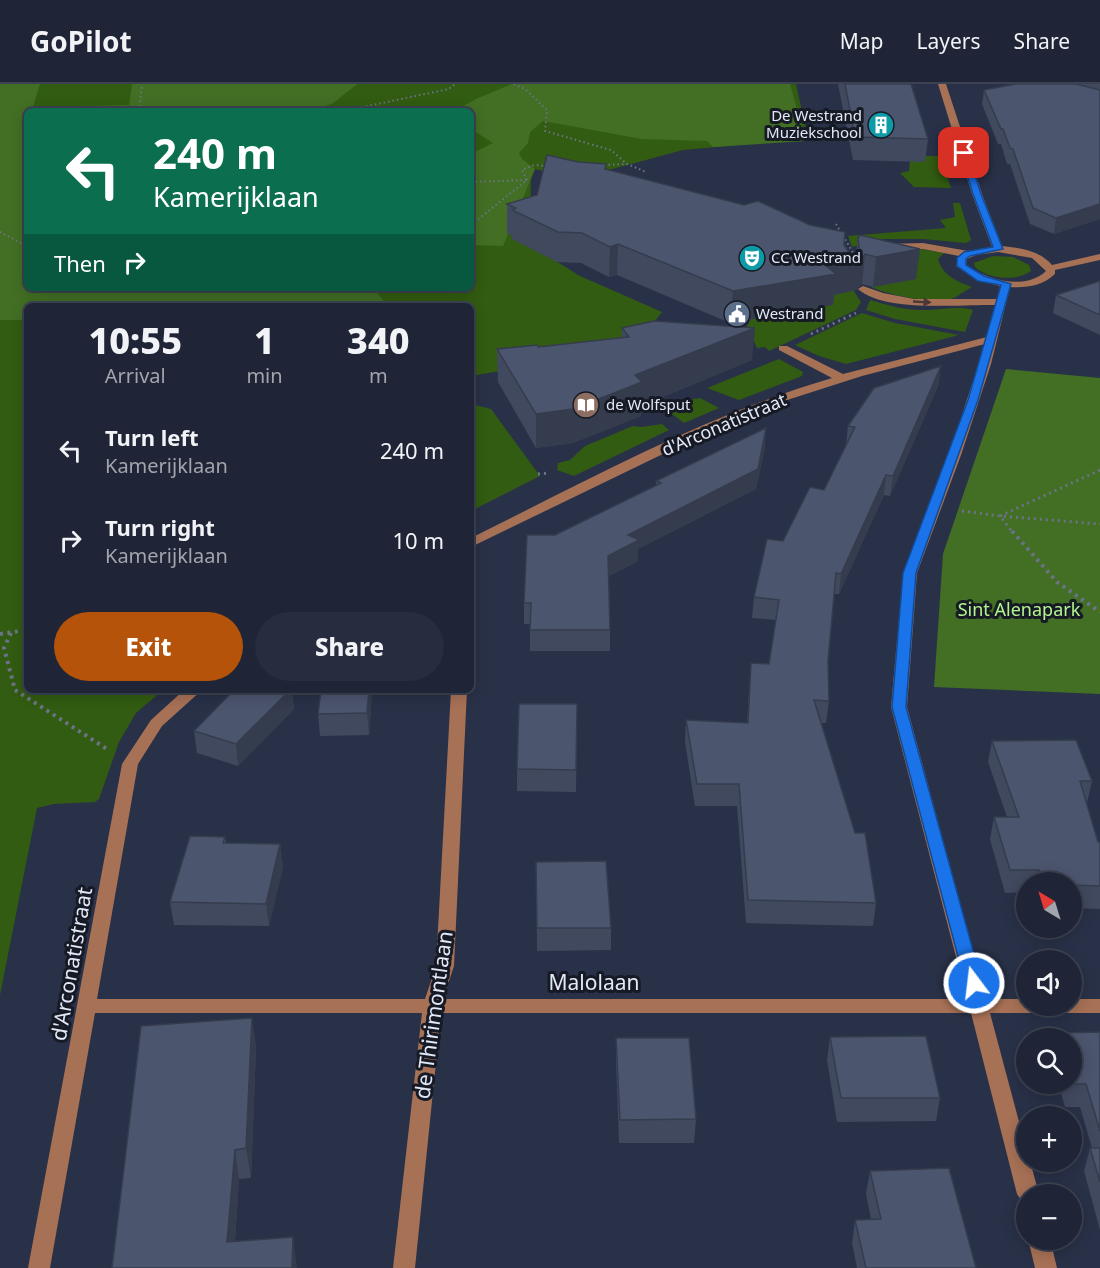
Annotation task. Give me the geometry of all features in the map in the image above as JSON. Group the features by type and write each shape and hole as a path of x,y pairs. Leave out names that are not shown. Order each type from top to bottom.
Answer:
{"street":[{"path":"942,84 977,194 998,249"},
{"path":"855,256 873,249 900,245 923,246 968,254 998,249 1031,254 1044,260 1051,272 1048,277 1040,281 1006,284 982,279 965,270 960,262 968,254"},
{"path":"1050,268 1100,257"},
{"path":"1006,284 978,384 910,573 899,707 1025,1184"},
{"path":"863,289 887,298 906,301 1002,302"},
{"name":"d'Arconatistraat","path":"474,542 716,426 780,399 841,378 990,339"},
{"path":"783,348 841,378"},
{"name":"d'Arconatistraat","path":"39,1268 130,765 157,721 190,693"},
{"name":"de Thirimontlaan","path":"404,1268 432,1005 445,966 459,693"},
{"name":"Malolaan","path":"88,1006 1100,1006"},
{"path":"1042,1250 1046,1268"}],"path":[{"path":"139,108 142,84"},
{"path":"358,108 450,89 455,84"},
{"path":"514,84 525,89 547,110 545,131 611,150 627,164 646,172"},
{"path":"596,165 627,164"},
{"path":"527,180 522,170 534,165 550,166"},
{"path":"474,182 527,180"},
{"path":"474,223 527,180"},
{"path":"836,224 845,233 849,248 855,256"},
{"path":"0,232 24,244"},
{"path":"783,348 862,310"},
{"path":"1000,516 1100,470"},
{"path":"934,508 1100,524"},
{"path":"1000,516 1029,553 1077,600 1100,612"},
{"path":"0,634 24,631"},
{"path":"11,633 3,648 15,690 130,765"}],"green space":[{"path":"0,84 796,84 808,139 683,150 605,171 563,176 535,169 531,179 530,245 580,276 662,312 655,321 684,339 474,375 474,303 24,303 24,693 159,693 136,713 119,742 99,799 95,802 54,804 37,808 0,995"},
{"path":"0,84 40,84 33,107 129,105 132,84 357,84 332,104 317,108 24,108 24,291 376,291 386,303 24,303 24,320 0,320"},
{"path":"512,84 790,84 806,141 713,147 707,141 642,139 543,121 530,132 528,143 519,153 522,159 535,169 503,246 474,245 474,152 493,143 474,131 474,108 460,108"},
{"path":"924,156 940,156 951,188 914,187 900,173 909,171 910,161"},
{"path":"953,203 960,203 971,240 966,243 923,239 883,239 852,247 848,236 946,228 940,220 955,217"},
{"path":"921,249 944,253 938,259 943,270 956,280 972,287 948,299 926,300 901,296 871,287 883,285 856,264"},
{"path":"993,256 1013,257 1029,265 1031,271 1018,277 1002,278 987,274 975,267 974,263"},
{"path":"853,290 861,302 856,310 769,351 765,347 757,348 747,326 751,319 804,310 833,295"},
{"path":"870,300 915,310 961,308 973,310 965,332 895,319 866,310"},
{"path":"862,313 895,323 959,335 846,364 819,356 795,345"},
{"path":"779,359 803,372 802,376 739,400 707,388"},
{"name":"Sint Alenapark","path":"1006,369 1100,378 1100,694 934,687 943,554"},
{"path":"700,398 719,408 684,423 660,405"},
{"path":"474,405 491,409 540,476 474,509"},
{"path":"662,424 669,430 574,476 557,470 558,463 570,460 585,446 633,426"}],"building":[{"name":"De Westrand Muziekschool","path":"845,84 911,84 928,139 855,137"},
{"path":"1016,84 1076,84 1100,90 1100,204 1056,218 1033,208 1013,149 1010,148 984,90"},
{"path":"547,155 578,162 606,164 605,169 744,205 758,201 810,225 845,232 844,245 850,254 860,253 858,239 860,235 920,249 876,257 865,254 859,260 826,266 836,274 733,291 618,244 610,247 582,233 558,232 512,210 516,208 507,204 537,195"},
{"path":"1100,281 1100,315 1056,295"},
{"path":"654,321 755,328 635,375 642,382 573,409 536,414 497,349 629,337 622,328"},
{"path":"941,366 893,476 886,475 841,574 836,573 828,661 829,701 814,700 855,833 865,833 876,903 748,900 739,784 697,784 686,720 748,723 751,663 769,664 779,600 754,597 767,539 783,541 810,487 824,490 855,427 848,426 874,388"},
{"path":"766,428 758,469 628,535 639,540 608,556 610,630 530,630 531,603 524,603 527,535 555,535 661,483 656,481"},
{"path":"231,693 287,693 236,744 194,731"},
{"path":"321,693 369,693 367,713 318,714"},
{"path":"519,704 577,704 576,770 517,769"},
{"path":"1076,740 1092,781 1080,781 1098,842 1100,842 1100,886 1082,885 1082,872 1010,870 994,817 1019,817 992,741"},
{"path":"190,836 225,837 223,843 280,844 266,904 170,902"},
{"path":"606,861 611,928 537,928 536,862"},
{"path":"252,1018 246,1148 235,1150 227,1242 293,1237 292,1268 112,1268 141,1026"},
{"path":"1082,1032 1100,1032 1100,1131 1086,1084 1082,1084"},
{"path":"926,1036 940,1098 841,1098 830,1037"},
{"path":"616,1038 689,1038 696,1119 620,1120"},
{"path":"1090,1148 1100,1148 1100,1182"},
{"path":"949,1168 976,1268 866,1268 855,1220 881,1219 870,1171"}],"place":[{"name":"De Westrand Muziekschool","path":"881,125"},
{"name":"CC Westrand","path":"752,258"},
{"name":"Westrand","path":"737,314"},
{"name":"de Wolfsput","path":"586,405"}],"route":[{"path":"964,153 998,249 968,254 962,258 961,266 982,279 1006,284 985,364 910,573 899,707 974,983"}]}
